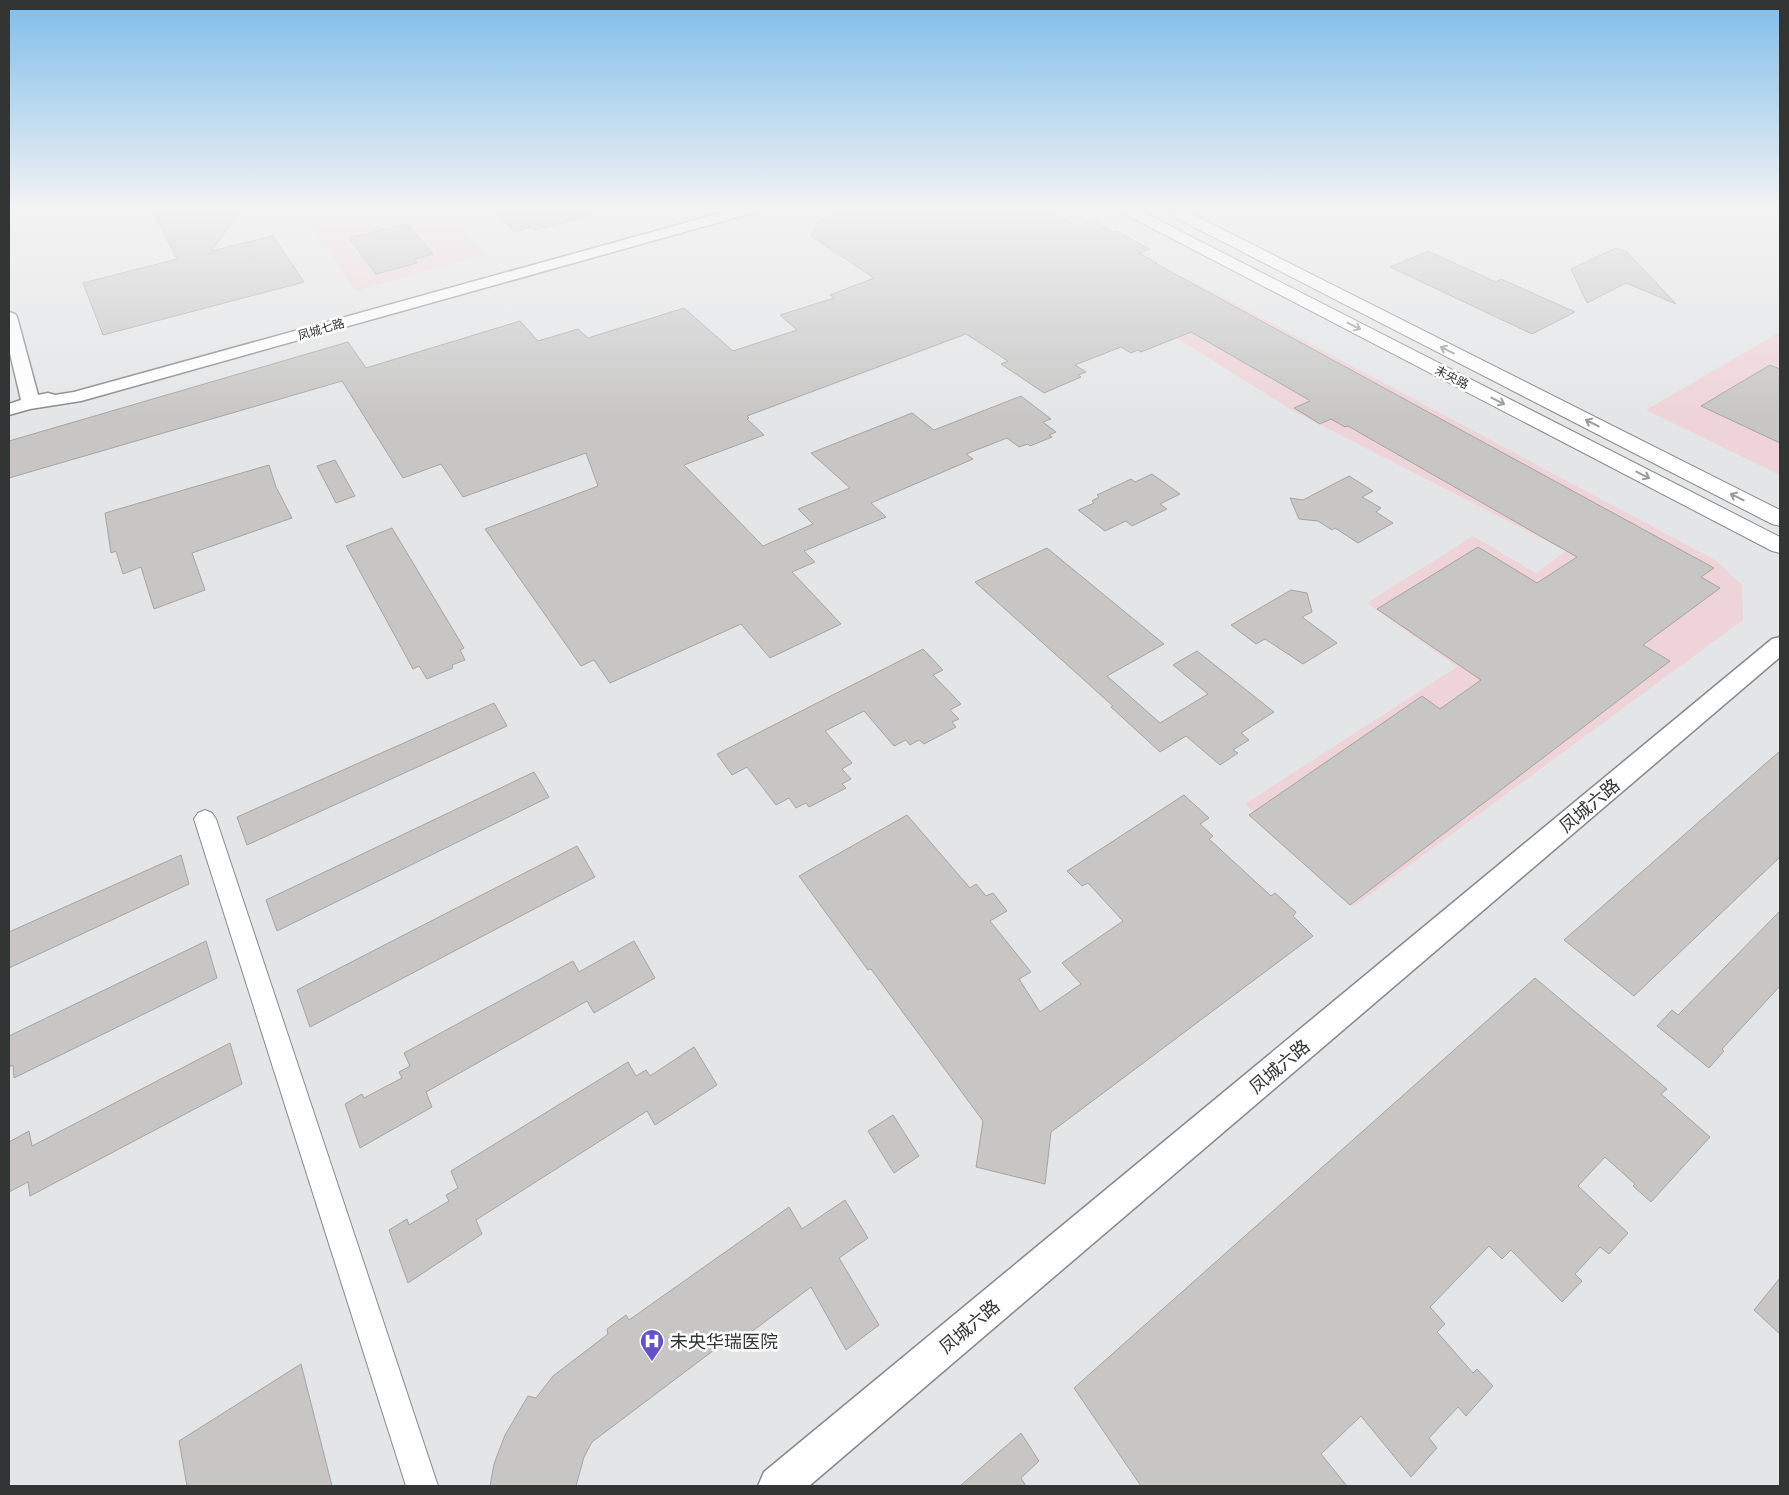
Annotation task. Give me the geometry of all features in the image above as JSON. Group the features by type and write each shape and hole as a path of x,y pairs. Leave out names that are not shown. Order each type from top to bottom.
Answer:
{"main road":[{"name":"未央路","path":"1259,278 1780,546"},
{"name":"未央路","path":"1305,278 1780,519"}],"street":[{"name":"凤城七路","path":"9,410 85,385 458,278"},
{"name":"凤城七路","path":"31,404 75,397 503,278"},
{"path":"9,317 31,404"},
{"name":"凤城六路","path":"778,1486 1780,645"},
{"path":"205,819 422,1486"}],"shaded area":[{"path":"347,278 402,278 356,291"},
{"path":"1187,278 1715,560 1742,585 1743,620 1354,906 1245,804 1457,667 1367,603 1473,536 1536,573 1566,551 1290,409 1120,302"},
{"path":"1780,332 1780,475 1646,410"}],"building":[{"path":"103,278 301,278 304,282 103,335 83,283"},
{"path":"874,278 1182,278 1714,568 1701,577 1720,588 1643,645 1670,661 1350,905 1249,815 1422,696 1440,709 1481,680 1377,609 1478,547 1537,583 1577,557 1348,426 1345,427 1331,419 1320,424 1294,408 1309,400 1191,332 1141,352 1138,350 1131,353 1121,347 1075,365 1086,372 1078,375 1081,377 1044,393 1001,364 1008,361 966,334 747,416 749,418 747,419 764,435 684,465 763,546 813,524 798,509 850,488 811,453 912,413 934,430 1021,396 1051,419 1043,422 1056,432 1049,435 1052,437 1030,446 1028,444 1019,447 1007,438 966,454 973,459 871,503 886,517 804,551 815,562 792,572 841,624 770,658 741,624 610,683 594,660 581,666 485,529 598,486 586,453 463,497 441,464 403,478 342,381 9,478 9,441 348,342 366,368 520,321 538,341 578,329 588,338 684,308 733,351 797,330 780,315 834,298 830,295"},
{"path":"1413,278 1487,278 1496,282 1501,279 1575,312 1532,334"},
{"path":"1575,278 1651,278 1676,304 1626,283 1587,303"},
{"path":"1770,365 1780,369 1780,443 1701,406"},
{"path":"335,460 355,496 336,503 317,466"},
{"path":"269,465 276,487 292,518 192,553 205,590 154,609 141,567 123,574 116,551 111,553 105,513"},
{"path":"1152,474 1180,494 1160,504 1167,509 1132,526 1126,521 1105,531 1078,510 1094,503 1092,501 1099,497 1097,495 1131,479 1135,482"},
{"path":"1349,476 1373,491 1362,497 1381,508 1376,512 1393,523 1358,543 1335,528 1332,530 1318,521 1299,519 1290,498 1303,500"},
{"path":"392,528 464,648 460,650 465,660 452,665 453,668 427,679 419,666 413,669 346,546"},
{"path":"1047,548 1164,644 1107,676 1160,723 1208,694 1173,665 1197,651 1274,712 1241,733 1249,740 1233,750 1238,753 1220,765 1186,736 1160,752 1111,707 1113,706 975,582"},
{"path":"1291,590 1307,593 1312,612 1302,617 1337,643 1303,664 1265,639 1256,644 1231,625"},
{"path":"923,649 943,670 933,675 961,704 950,710 959,719 952,722 956,727 924,744 919,740 910,745 906,740 894,746 864,711 825,731 852,763 842,769 851,779 842,784 846,788 809,807 806,803 796,808 789,798 776,805 747,767 732,775 717,754"},
{"path":"494,703 507,726 247,845 237,817"},
{"path":"1780,751 1780,857 1634,996 1564,940"},
{"path":"534,772 549,797 277,931 266,900"},
{"path":"1184,795 1209,818 1200,824 1213,836 1209,839 1271,896 1275,893 1296,912 1293,916 1313,936 1051,1132 1045,1184 976,1167 983,1121 871,969 868,970 799,876 907,815 970,888 976,884 986,896 993,893 1007,911 990,921 1031,972 1019,979 1040,1012 1081,984 1062,963 1123,921 1088,883 1082,886 1067,871"},
{"path":"577,846 595,877 310,1027 297,990"},
{"path":"181,855 189,884 9,968 9,932"},
{"path":"1780,911 1780,986 1722,1049 1724,1051 1709,1068 1657,1026 1672,1010 1678,1015"},
{"path":"206,941 217,978 14,1078 13,1065 9,1067 9,1036"},
{"path":"634,941 655,978 594,1013 587,1001 426,1092 432,1107 360,1148 345,1104 362,1094 364,1098 402,1078 399,1072 410,1066 404,1053 573,961 579,972"},
{"path":"1535,978 1667,1089 1661,1094 1710,1137 1651,1202 1633,1186 1635,1184 1605,1157 1578,1186 1628,1233 1609,1254 1600,1247 1575,1274 1582,1281 1562,1302 1511,1250 1502,1259 1489,1246 1430,1307 1445,1324 1437,1332 1473,1373 1477,1369 1493,1386 1466,1416 1458,1407 1429,1438 1437,1448 1411,1477 1361,1416 1321,1454 1347,1486 1141,1486 1074,1388"},
{"path":"230,1043 242,1084 30,1196 28,1182 9,1192 9,1142 29,1131 32,1146"},
{"path":"694,1047 717,1085 655,1125 647,1111 476,1220 482,1234 408,1283 389,1230 407,1219 409,1225 449,1201 446,1195 458,1188 451,1171 628,1062 636,1076 646,1070 650,1076"},
{"path":"893,1115 919,1156 894,1173 868,1131"},
{"path":"845,1200 868,1238 839,1258 879,1325 846,1350 811,1287 738,1342 734,1335 592,1442 584,1457 576,1486 490,1486 494,1464 505,1435 528,1396 536,1398 553,1376 608,1334 607,1329 626,1315 629,1320 789,1207 802,1229"},
{"path":"1780,1278 1780,1334 1754,1310"},
{"path":"301,1364 332,1486 187,1486 179,1441"},
{"path":"1021,1433 1039,1461 1021,1478 1026,1486 960,1486"}],"place":[{"name":"未央华瑞医院","path":"652,1362"}]}
